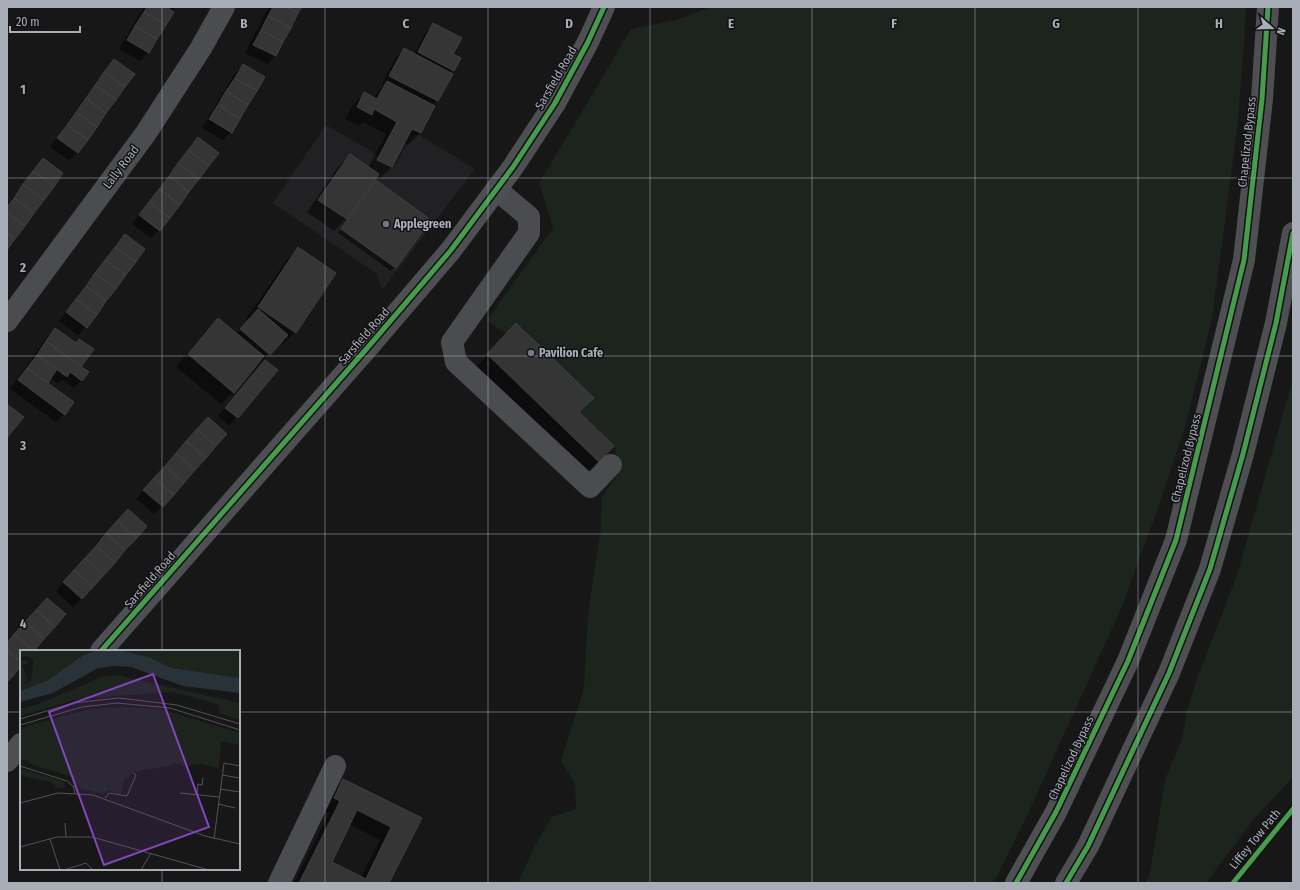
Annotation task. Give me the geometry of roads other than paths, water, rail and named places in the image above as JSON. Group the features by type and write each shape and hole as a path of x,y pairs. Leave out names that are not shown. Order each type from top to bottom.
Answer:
{"main road":[{"name":"Sarsfield Road","path":"102,650 369,346 451,250 513,167 555,103 588,42 604,7"},
{"name":"Chapelizod Bypass","path":"1016,883 1056,812 1128,661 1176,540 1244,260 1262,99 1268,7"},
{"path":"1066,883 1088,846 1169,673 1210,569 1243,454 1276,323 1293,233"},
{"path":"7,761 20,745"}],"street":[{"name":"Lally Road","path":"7,320 146,133 201,48 224,7"},
{"path":"496,189 529,217 529,233 452,342 456,362 590,487 611,465"},
{"path":"279,883 335,766"}],"place":[{"name":"Applegreen","path":"386,224"},
{"name":"Pavilion Cafe","path":"531,353"}]}
